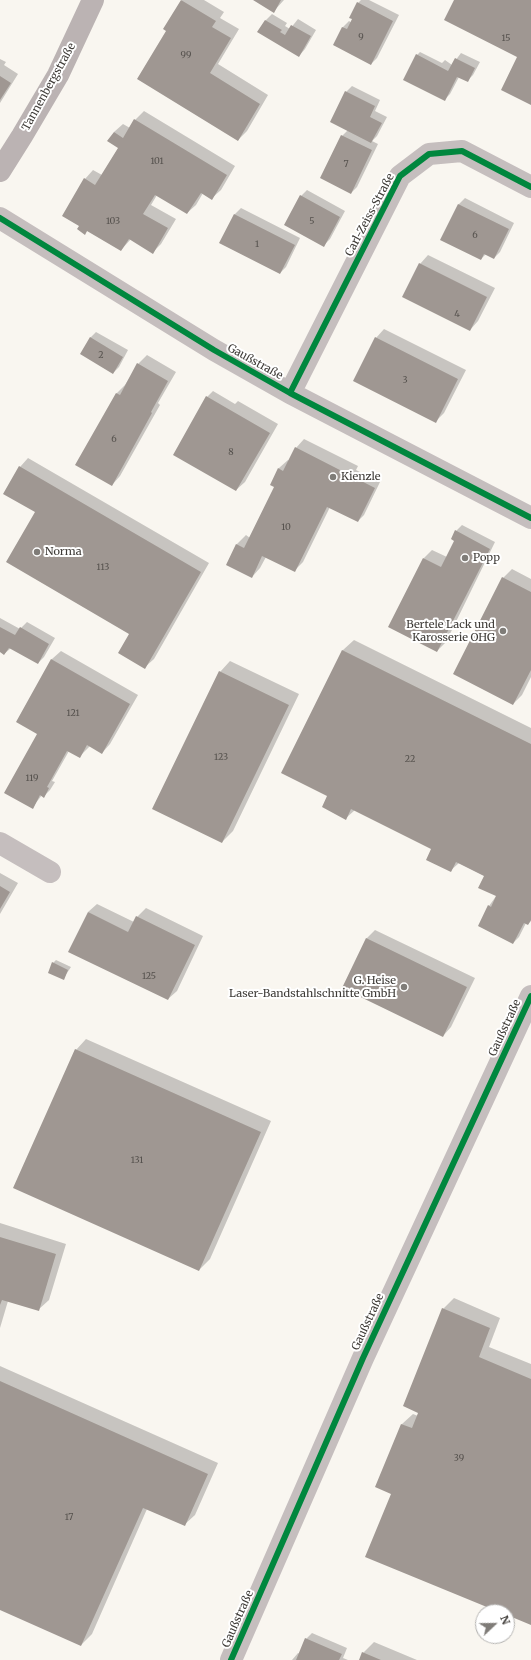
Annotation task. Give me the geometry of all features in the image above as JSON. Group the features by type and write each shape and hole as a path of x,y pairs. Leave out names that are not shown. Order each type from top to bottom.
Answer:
{"street":[{"name":"Tannenbergstraße","path":"0,171 58,75 93,0"},
{"name":"Carl-Zeiss-Straße","path":"290,393 400,176 430,154 462,151 531,187"},
{"name":"Gaußstraße","path":"0,218 214,350 290,393 531,518"},
{"path":"0,843 50,872"},
{"name":"Gaußstraße","path":"231,1660 363,1358 531,996"}],"building":[{"path":"181,0 216,21 212,27 231,38 210,73 260,104 238,141 137,79 166,31 163,29"},
{"path":"253,0 281,0 274,13"},
{"path":"454,0 531,0 531,105 501,90 517,57 444,20"},
{"path":"357,2 393,21 371,65 333,45 342,27 347,29 352,19 349,18"},
{"path":"265,20 282,30 280,32 285,35 291,25 311,36 299,57 257,32"},
{"path":"416,54 448,71 455,58 475,68 468,82 457,77 445,101 403,80"},
{"path":"0,76 11,83 0,100"},
{"path":"345,91 375,106 370,117 382,123 371,143 330,122"},
{"path":"134,119 227,175 212,200 201,193 187,214 155,195 143,214 168,228 153,254 129,239 121,251 87,231 85,235 77,229 79,226 62,216 84,178 95,185 118,148 107,141 114,132 123,138"},
{"path":"341,135 372,150 351,194 320,178"},
{"path":"300,195 340,217 324,247 284,225"},
{"path":"458,204 509,229 494,259 484,254 481,260 440,240"},
{"path":"234,214 295,245 280,274 219,243"},
{"path":"419,263 487,297 470,331 402,297"},
{"path":"90,337 123,357 113,374 80,354"},
{"path":"375,337 458,379 436,423 353,381"},
{"path":"137,363 168,381 112,486 75,465 116,393 120,395"},
{"path":"206,396 270,433 236,491 173,455"},
{"path":"295,447 375,488 358,522 327,507 295,572 262,556 252,578 226,565 236,544 244,548 274,487 270,485 278,468 283,471"},
{"path":"19,466 201,572 145,669 118,653 129,634 6,562 35,512 3,494"},
{"path":"455,530 490,549 437,652 388,627 423,558 441,567 454,541 451,539"},
{"name":"Bertele Lack und Karosserie OHG","path":"502,577 531,592 531,670 513,705 453,674"},
{"path":"0,627 15,635 20,627 49,644 38,664 9,648 4,655 0,652"},
{"path":"342,650 531,744 531,920 528,925 524,923 513,944 478,926 488,905 491,907 496,896 478,888 484,876 456,862 451,872 426,860 431,849 351,809 346,820 322,807 327,796 281,773"},
{"path":"51,659 130,704 102,754 87,745 80,758 67,751 47,787 49,788 44,798 40,795 33,809 4,793 37,734 16,722"},
{"path":"219,671 289,705 222,843 152,809"},
{"path":"0,886 10,892 0,909"},
{"path":"88,912 128,932 136,916 195,945 168,1000 68,952"},
{"name":"G. Heise Laser-Bandstahlschnitte GmbH","path":"366,938 467,987 443,1037 342,988"},
{"path":"52,962 68,970 64,980 48,973"},
{"path":"75,1049 261,1132 199,1271 13,1188"},
{"path":"0,1237 56,1254 39,1311 2,1300 0,1305"},
{"path":"442,1308 490,1328 479,1357 531,1379 531,1625 515,1618 515,1604 480,1604 365,1557 391,1494 375,1487 401,1424 412,1428 418,1413 403,1406"},
{"path":"0,1381 208,1474 185,1526 143,1508 81,1646 0,1610"},
{"path":"305,1638 342,1654 339,1660 296,1660"},
{"path":"362,1652 381,1660 359,1660"}],"cycle path":[{"path":"290,393 400,176 429,154 462,151 531,187"},
{"path":"0,218 214,350 290,393 531,518"},
{"path":"231,1660 363,1358 531,996"}],"place":[{"name":"Kienzle","path":"333,477"},
{"name":"Norma","path":"37,552"},
{"name":"Popp","path":"465,558"},
{"name":"Bertele Lack und Karosserie OHG","path":"503,631"},
{"name":"G. Heise Laser-Bandstahlschnitte GmbH","path":"404,987"}]}
